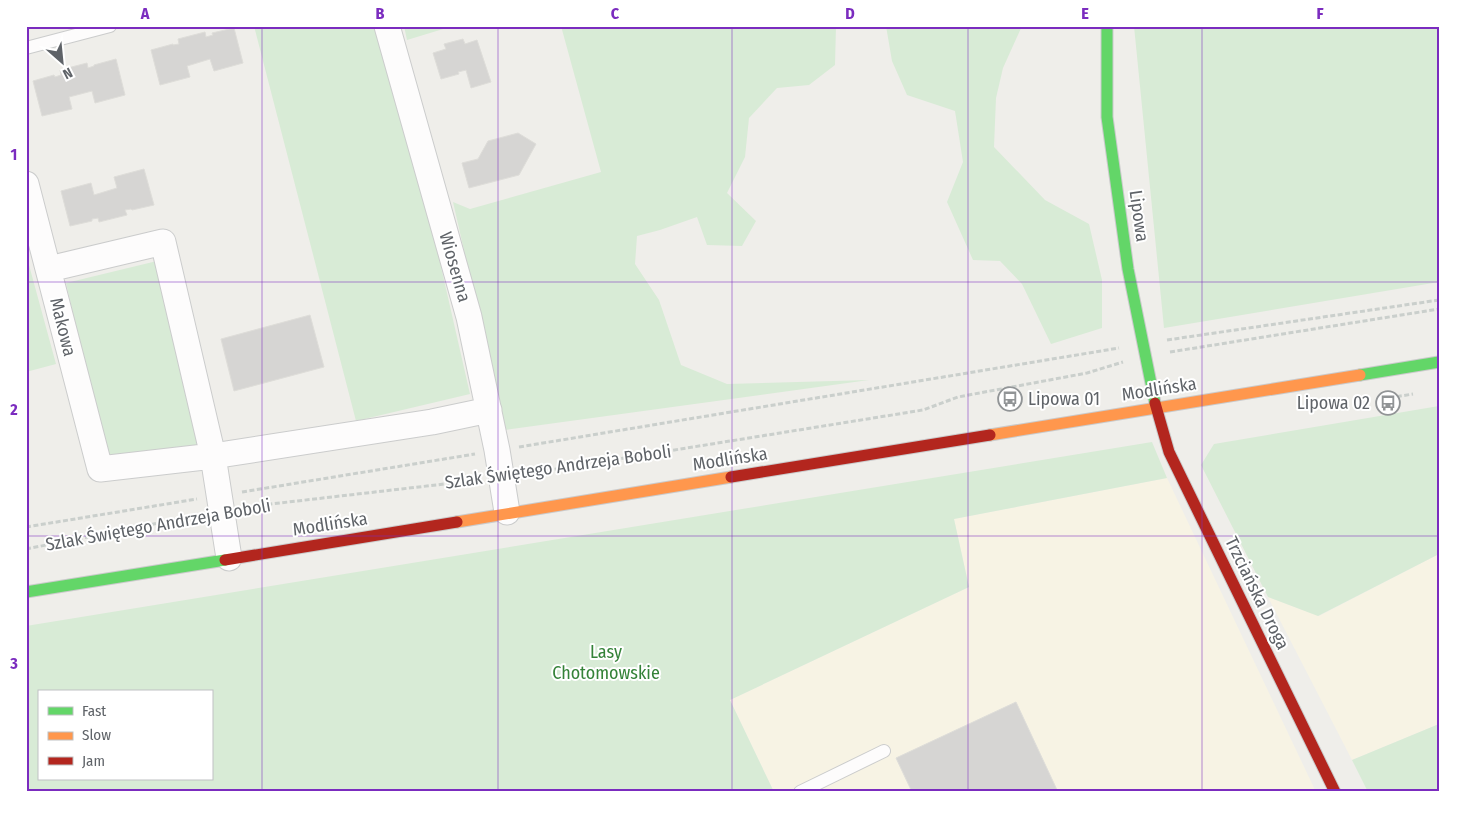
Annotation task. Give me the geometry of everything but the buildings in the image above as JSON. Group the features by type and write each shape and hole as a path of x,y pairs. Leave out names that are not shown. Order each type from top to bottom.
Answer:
{"main road":[{"name":"Lipowa","path":"1107,26 1107,117 1128,269 1156,408"},
{"name":"Modlińska","path":"26,592 507,512 1439,362"},
{"name":"Trzciańska Droga","path":"1156,408 1170,455 1335,792"}],"street":[{"name":"Wiosenna","path":"387,26 469,317 497,450 507,512"},
{"name":"Makowa","path":"26,184 100,469 213,456"},
{"path":"49,269 162,242 213,456 229,558"},
{"path":"213,456 432,422 489,410"}],"lane":[{"path":"26,48 110,26"},
{"path":"800,792 884,751"}],"path":[{"path":"26,527 220,503 497,450 1144,350 1439,300"},
{"path":"1144,350 1439,309"},
{"name":"Szlak Świętego Andrzeja Boboli","path":"26,549 220,503 502,478 923,410 958,397 1087,373 1144,350"}],"shaded area":[{"path":"1167,478 1316,792 774,792 730,700 969,587 954,519"},
{"path":"1439,554 1439,724 1352,760 1268,597 1319,616"}],"green space":[{"path":"254,26 374,26 426,201 470,394 356,421"},
{"path":"404,26 453,26 407,40"},
{"path":"561,26 836,26 835,65 809,85 777,88 749,118 745,157 727,193 756,221 742,246 707,245 697,217 637,236 635,264 659,300 681,365 727,384 869,380 505,430 453,202 470,209 601,172"},
{"path":"886,26 1022,26 1003,68 996,98 994,147 1045,200 1089,224 1102,280 1102,328 1051,344 1022,284 1000,261 973,260 947,202 963,162 955,111 907,95 892,61"},
{"path":"1134,26 1439,26 1439,282 1164,328"},
{"path":"26,254 56,364 26,372"},
{"path":"157,261 198,446 106,456 66,283"},
{"path":"1439,406 1439,554 1318,616 1268,597 1201,465 1214,444"},
{"name":"Lasy Chotomowskie","path":"1152,442 1167,478 954,519 969,587 730,700 774,792 26,792 26,626"},
{"path":"1439,724 1439,792 1368,792 1352,760"}],"traffic: fast":[{"path":"1107,26 1107,117 1128,269 1155,403"},
{"path":"1360,375 1439,362"},
{"path":"26,592 225,560"}],"traffic: slow":[{"path":"990,435 1360,375"},
{"path":"457,522 731,477"}],"traffic: jam":[{"path":"1155,403 1169,452 1335,792"},
{"path":"731,477 990,435"},
{"path":"225,560 457,522"}],"place":[{"name":"Lipowa 01","path":"1010,399"},
{"name":"Lipowa 02","path":"1388,403"}]}
